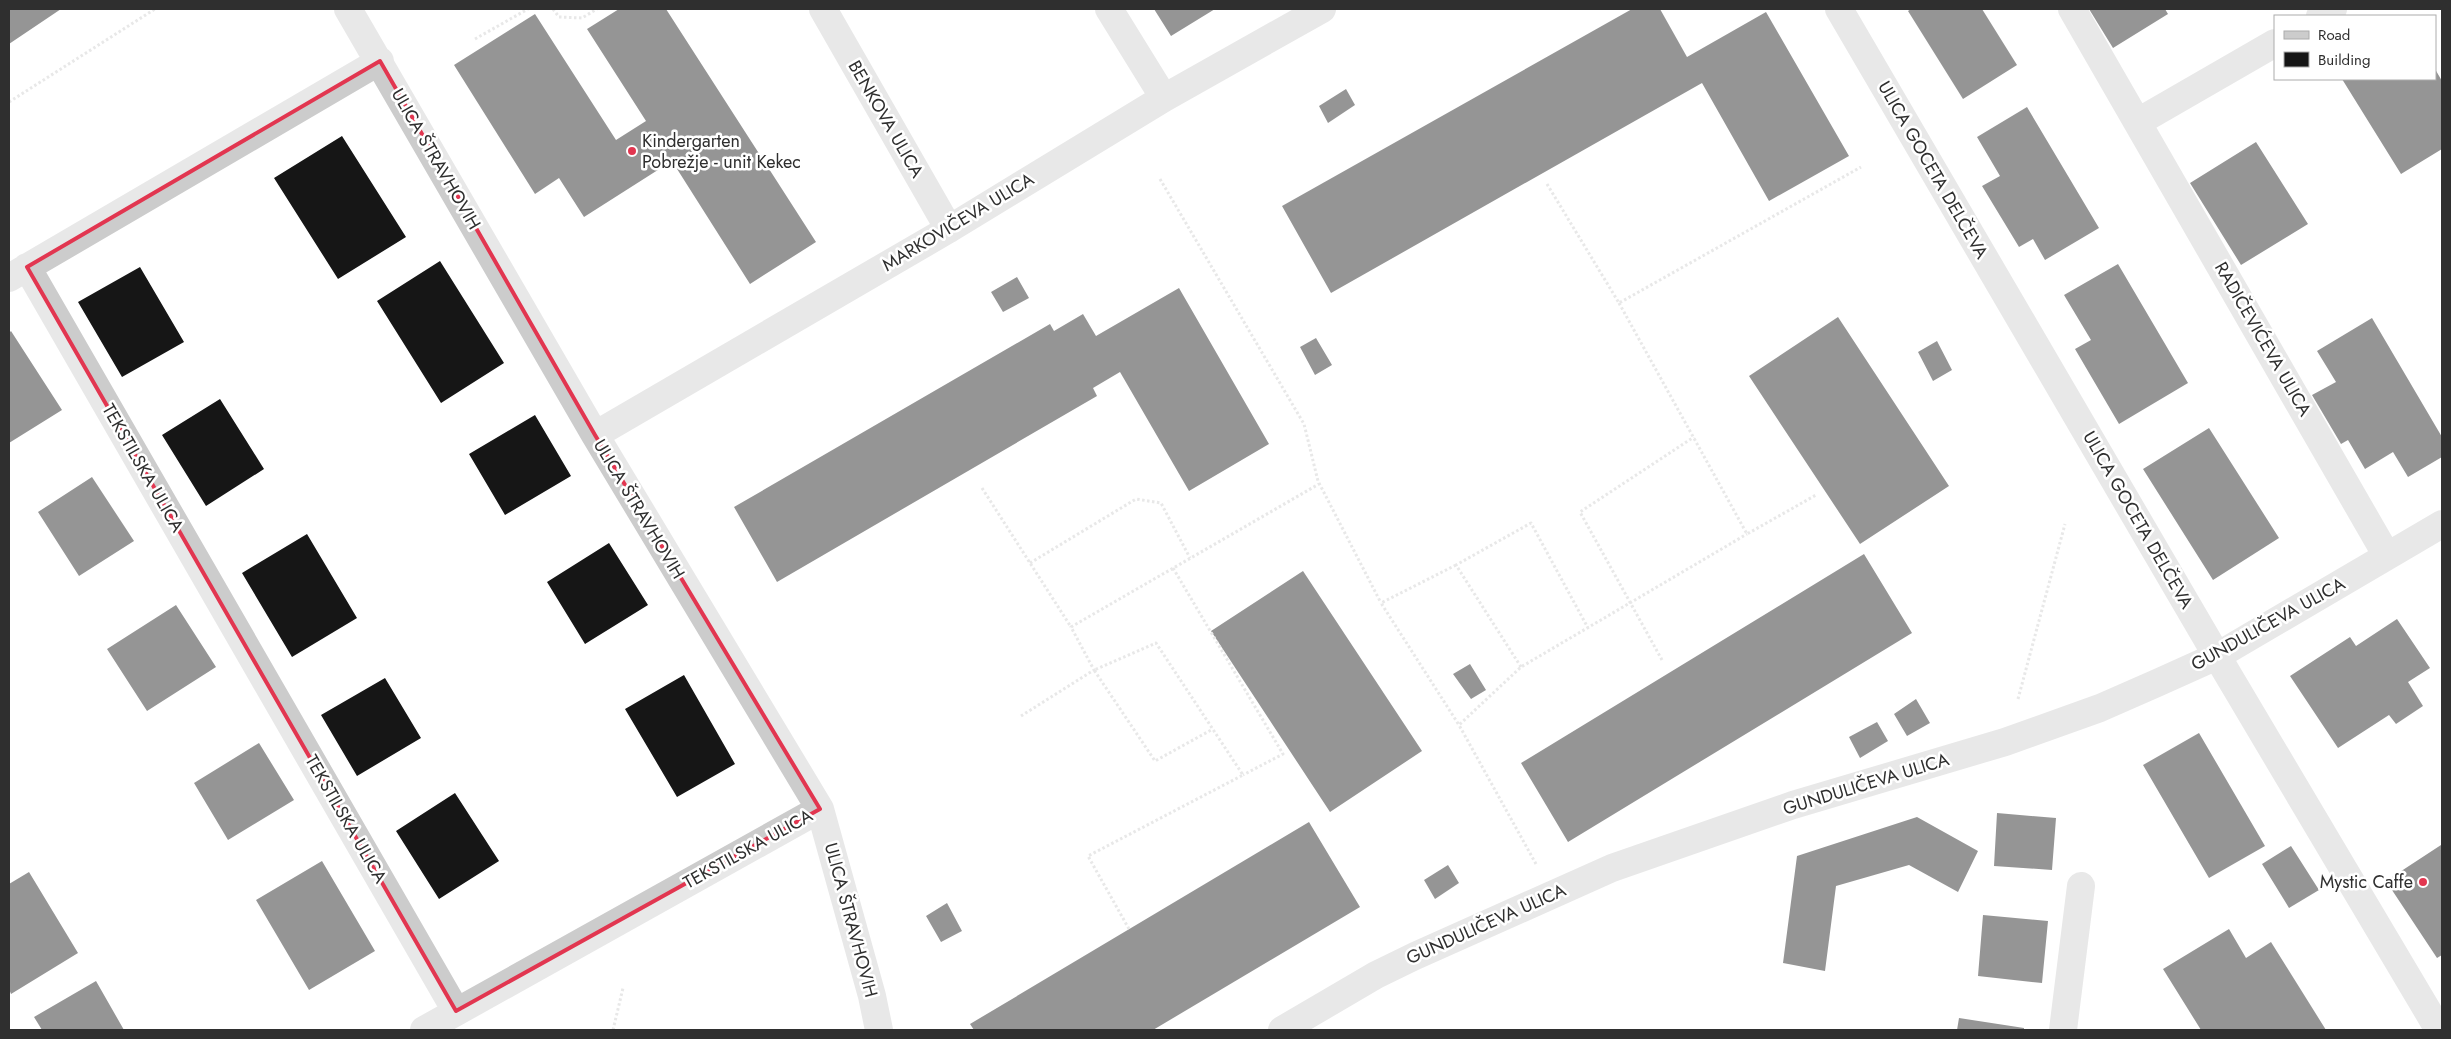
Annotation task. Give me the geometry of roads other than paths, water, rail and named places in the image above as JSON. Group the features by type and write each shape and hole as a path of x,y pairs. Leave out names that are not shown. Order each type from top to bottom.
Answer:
{"street":[{"name":"ULICA ŠTRAVHOVIH","path":"348,9 380,61 594,436 820,809 872,996 879,1030"},
{"name":"BENKOVA ULICA","path":"823,9 949,229"},
{"path":"1110,9 1164,98"},
{"name":"MARKOVIČEVA ULICA","path":"594,436 949,229 1164,98 1322,9"},
{"name":"ULICA GOCETA DELČEVA","path":"1839,9 2217,656 2437,1016"},
{"name":"RADIČEVIĆEVA ULICA","path":"2072,9 2387,556"},
{"path":"2322,15 2333,9"},
{"path":"2138,122 2274,43"},
{"path":"18,272 380,61"},
{"name":"TEKSTILSKA ULICA","path":"18,272 456,1011 820,809"},
{"name":"GUNDULIČEVA ULICA","path":"1282,1030 1376,975 1478,926 1612,868 1793,804 2006,742 2100,708 2217,656 2442,524"},
{"path":"2064,1030 2081,886"},
{"path":"424,1030 456,1011"}],"place":[{"name":"Kindergarten Pobrežje - unit Kekec","path":"632,151"},
{"name":"Mystic Caffe","path":"2423,882"}]}
